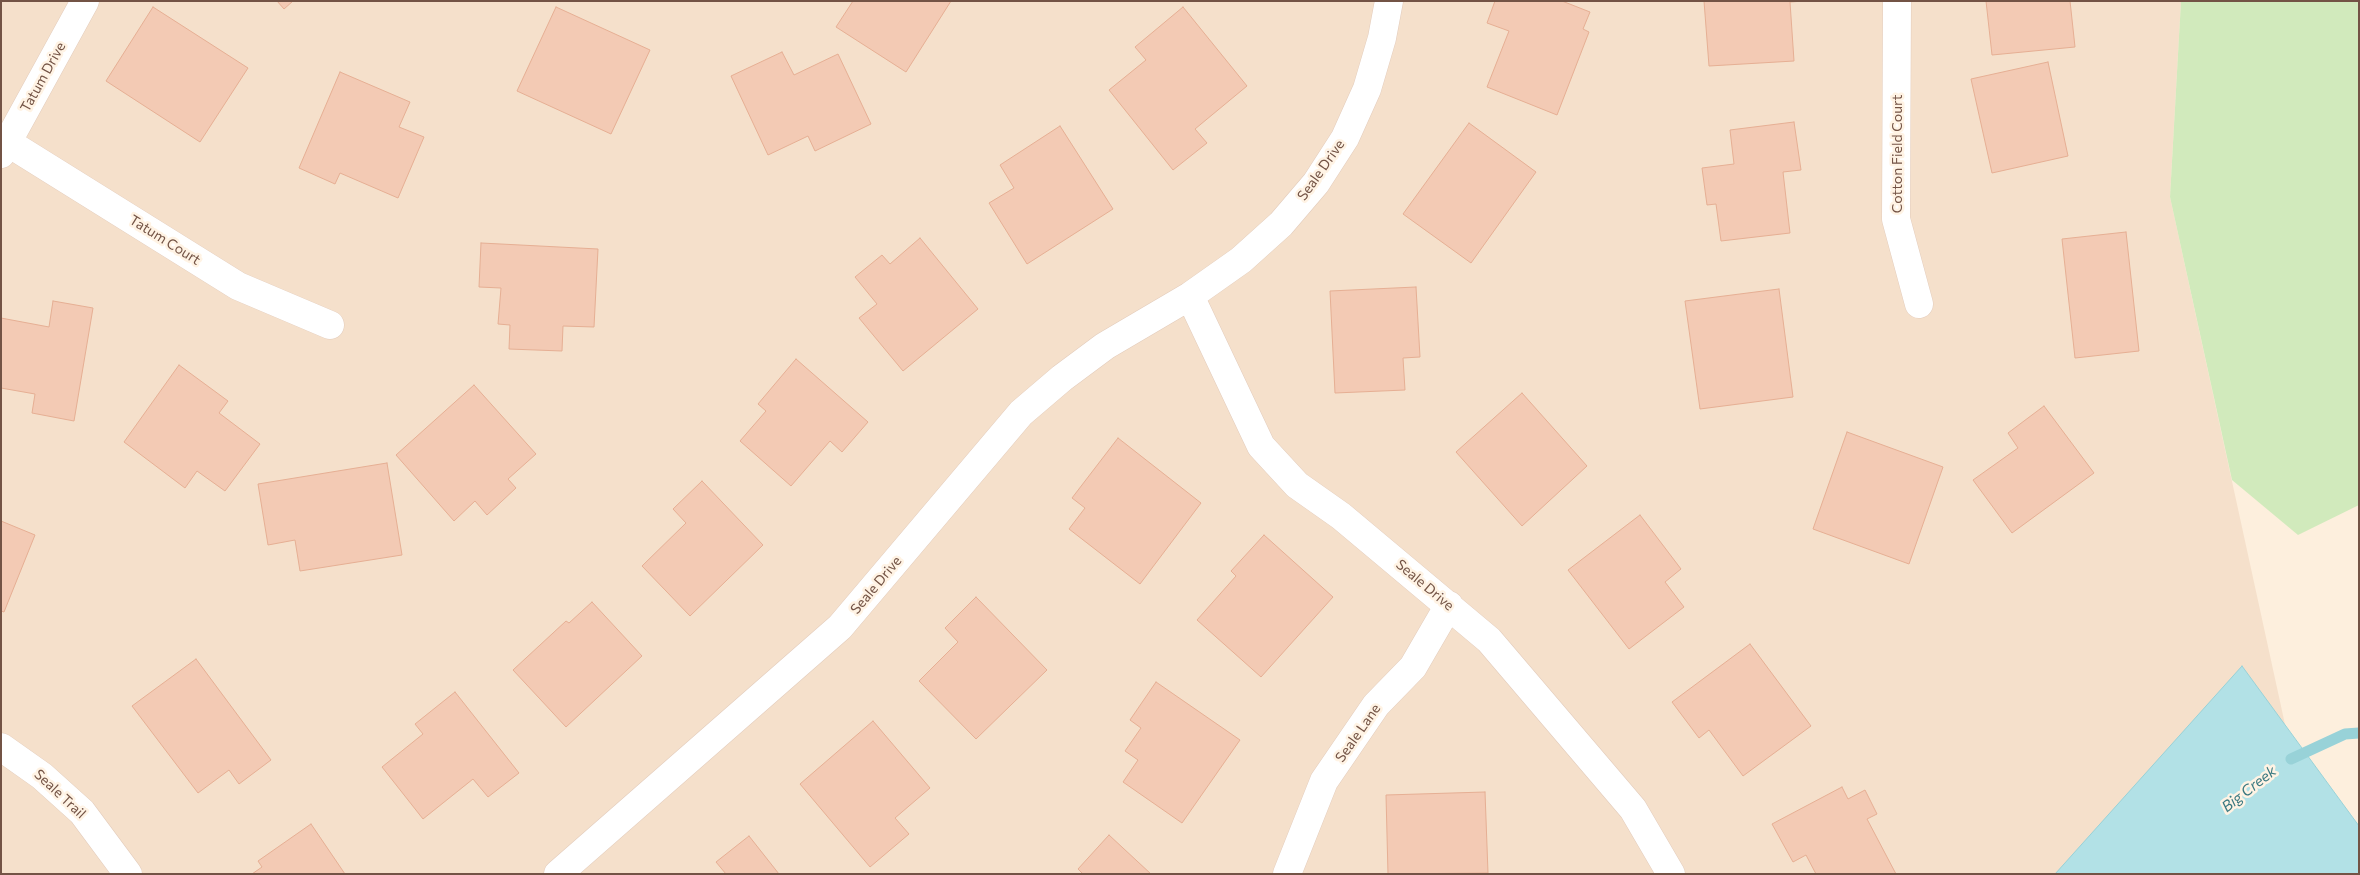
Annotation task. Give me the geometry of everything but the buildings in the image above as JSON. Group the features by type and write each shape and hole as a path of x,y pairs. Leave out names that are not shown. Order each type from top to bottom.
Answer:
{"street":[{"name":"Tatum Drive","path":"4,148 85,1"},
{"name":"Seale Drive","path":"558,874 840,626 1021,413 1104,346 1190,296 1241,260 1280,224 1316,183 1345,138 1366,90 1382,38 1389,1"},
{"name":"Cotton Field Court","path":"1897,1 1896,219 1919,304"},
{"name":"Tatum Court","path":"4,148 238,286 330,325"},
{"name":"Seale Drive","path":"1190,296 1261,446 1297,485 1341,516 1449,604 1489,640 1633,809 1671,874"},
{"name":"Seale Lane","path":"1287,874 1324,781 1376,705 1413,667 1449,604"},
{"name":"Seale Trail","path":"1,747 42,776 82,812 128,874"}],"shaded area":[{"path":"1,1 2181,1 2170,197 2298,784 2293,874 1,874"}],"green space":[{"path":"2181,1 2359,1 2359,505 2298,535 2232,480 2170,197"}],"water":[{"path":"2242,666 2359,826 2359,874 2055,874"}],"waterway":[{"name":"Big Creek","path":"2291,759 2345,734 2359,733"}]}
